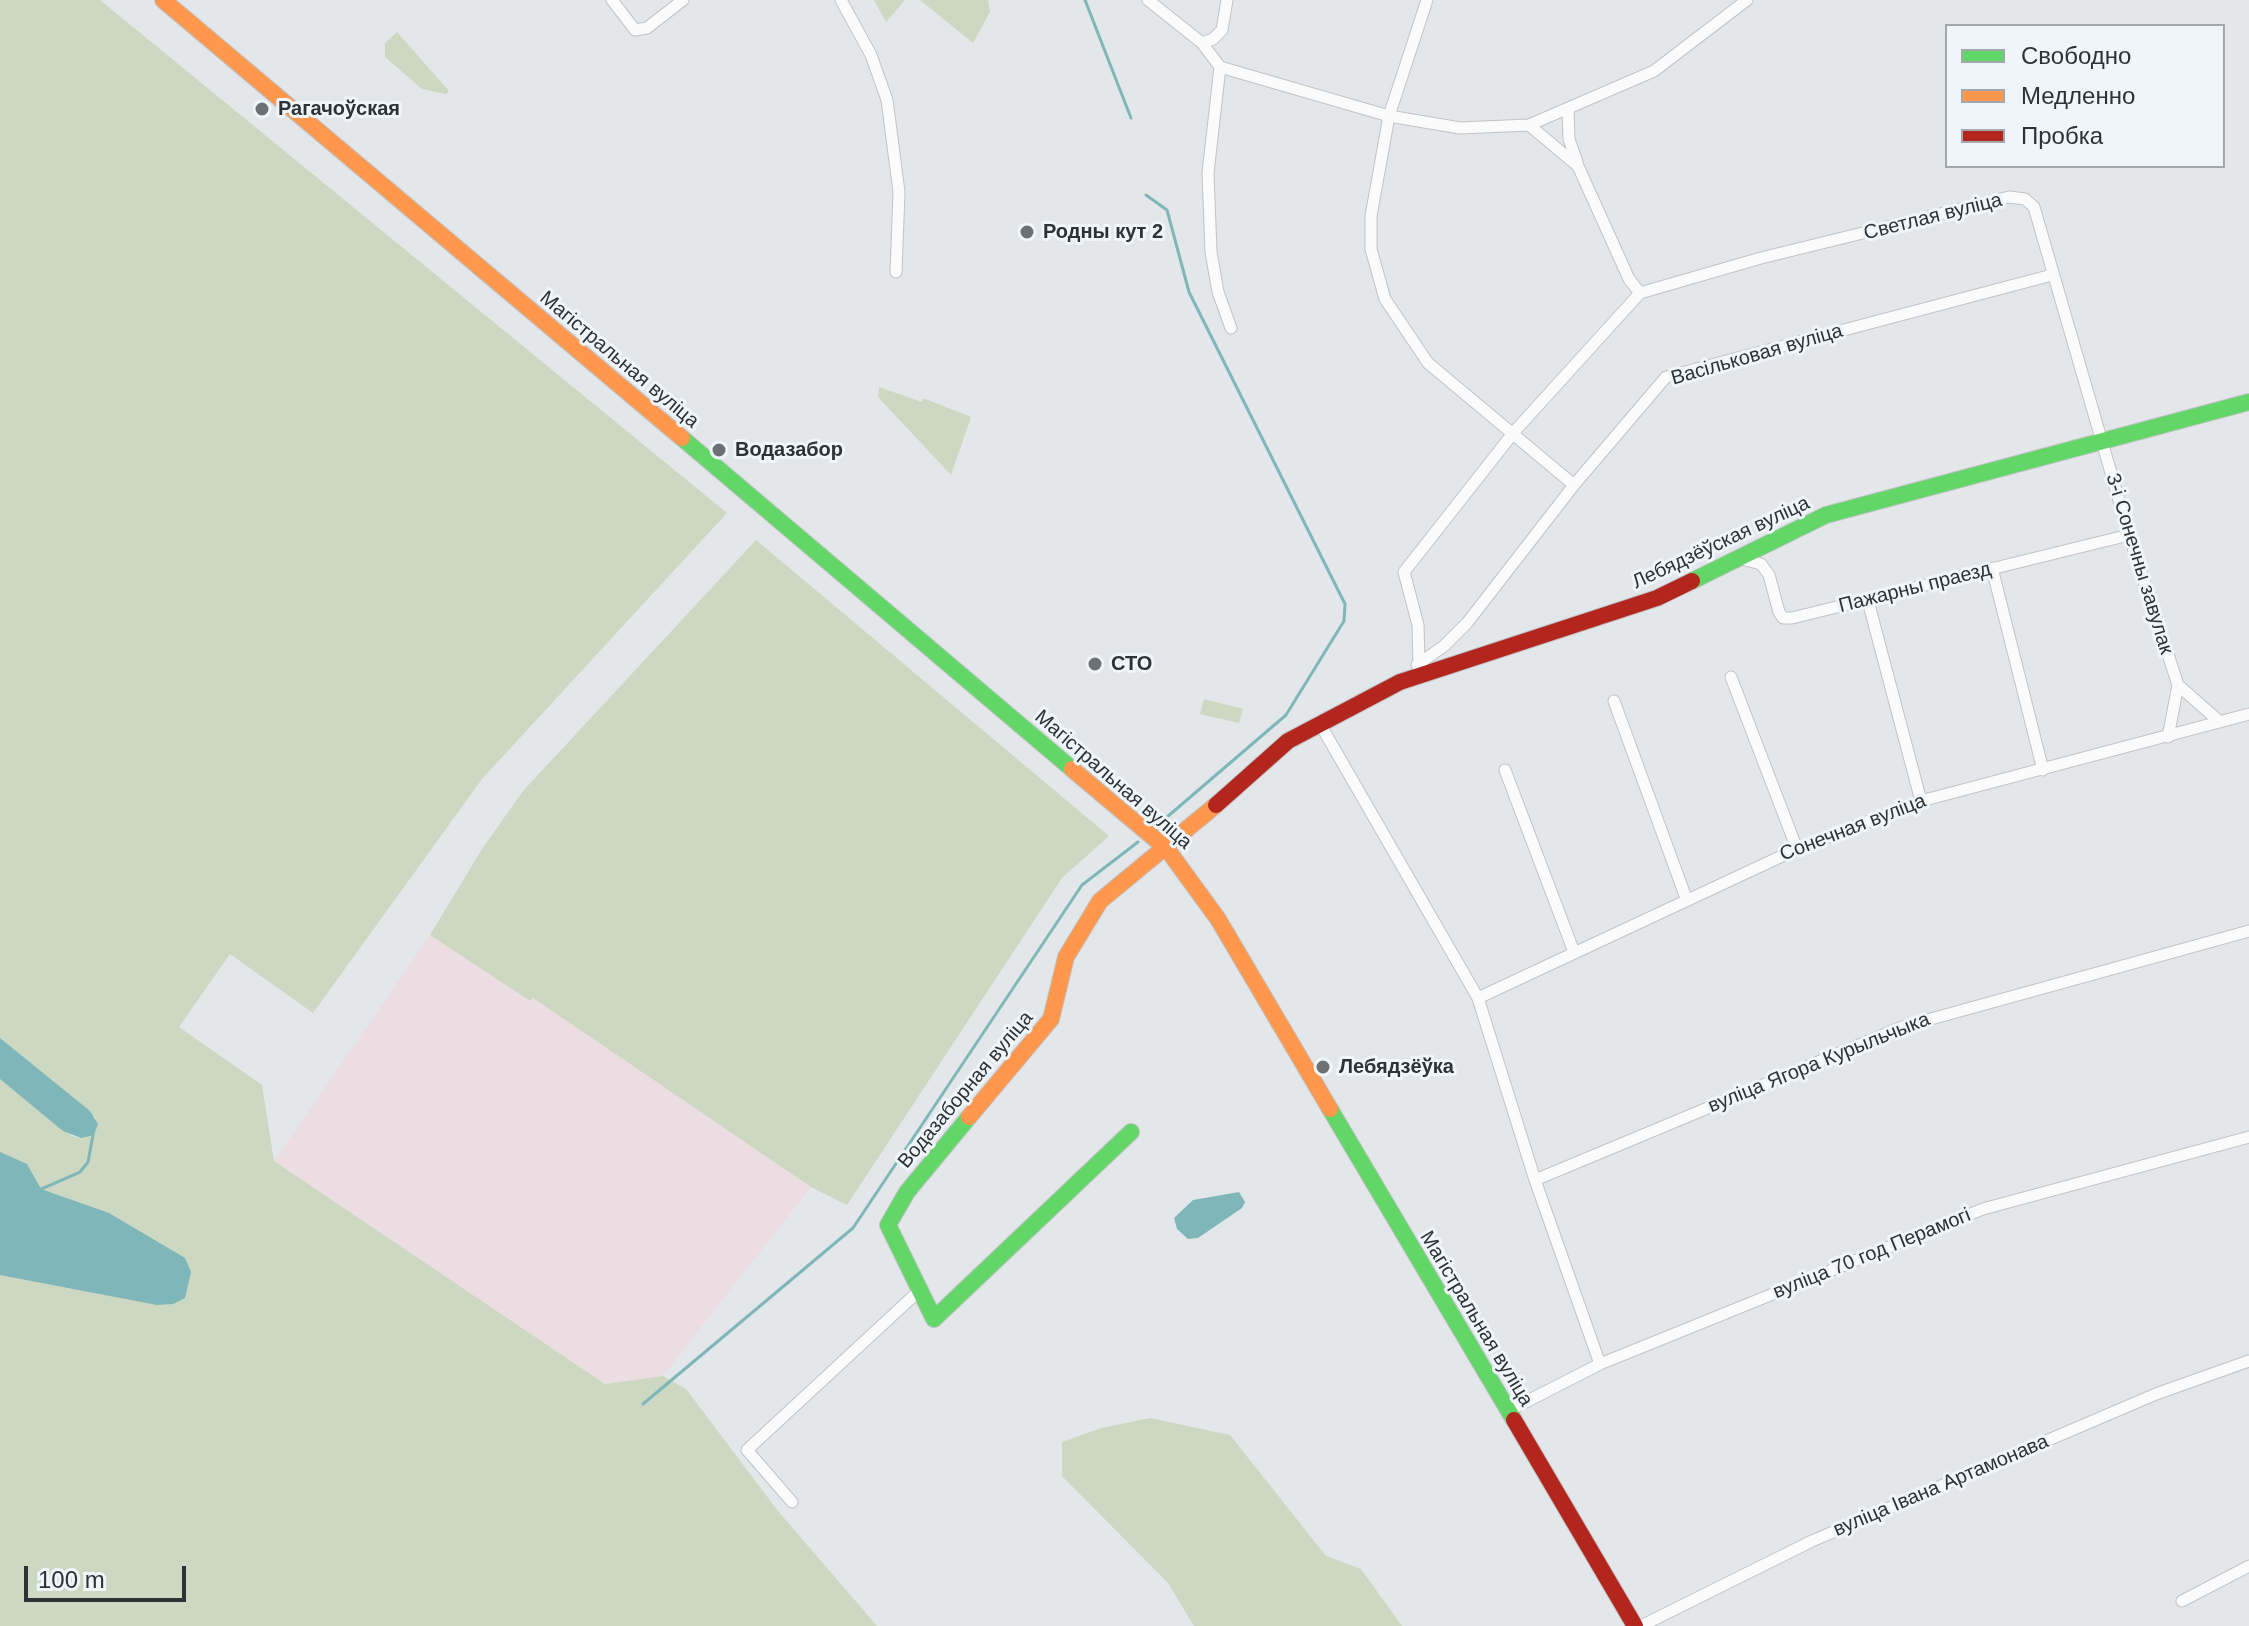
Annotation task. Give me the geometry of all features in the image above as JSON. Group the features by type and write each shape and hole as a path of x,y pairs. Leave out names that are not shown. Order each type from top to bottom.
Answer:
{"main road":[{"name":"Магістральная вуліца","path":"163,0 1167,849 1218,919 1638,1626"},
{"name":"Лебядзёўская вуліца","path":"1167,849 1288,741 1400,682 1657,598 1826,515 2249,402"},
{"name":"Водазаборная вуліца","path":"1131,1132 934,1319 888,1225 907,1192 1051,1019 1066,957 1100,901 1167,849"}],"street":[{"path":"612,0 635,30 647,28 683,0"},
{"path":"841,0 875,63 887,100 899,192 896,272"},
{"path":"1148,0 1202,43 1220,67 1389,116 1460,128 1529,125 1654,71 1747,0"},
{"path":"1202,43 1213,39 1222,30 1227,0"},
{"path":"1429,0 1389,116 1371,216 1371,249 1385,299 1428,363 1574,485"},
{"path":"1220,67 1208,173 1211,252 1218,292 1231,328"},
{"path":"1419,663 1418,625 1404,572 1514,432 1640,293 1629,279 1578,166 1569,139 1568,108"},
{"path":"1529,125 1578,166"},
{"name":"Светлая вуліца","path":"1640,293 1761,258 2009,197 2025,199 2034,207 2101,441"},
{"name":"Васільковая вуліца","path":"1400,682 1467,623 1574,485 1666,377 2052,275"},
{"name":"3-і Сонечны завулак","path":"2101,441 2178,685 2168,737"},
{"name":"Пажарны праезд","path":"1736,557 1761,564 1769,575 1783,618 1868,601 2129,535"},
{"path":"1992,568 2043,770"},
{"path":"1868,601 1921,801"},
{"path":"1444,646 1454,665"},
{"path":"1731,677 1797,849"},
{"path":"2178,685 2220,722"},
{"path":"1614,701 1686,898"},
{"name":"Сонечная вуліца","path":"1478,998 1686,898 1797,849 1921,801 2249,714"},
{"path":"1320,724 1478,998 1535,1180 1600,1364"},
{"path":"1505,770 1574,952"},
{"name":"вуліца Ягора Курыльчыка","path":"1535,1180 1902,1027 2249,931"},
{"name":"вуліца 70 год Перамогі","path":"1508,1411 1600,1364 1983,1209 2249,1137"},
{"path":"792,1502 747,1450 920,1290"},
{"name":"вуліца Івана Артамонава","path":"1638,1626 1812,1541 2156,1394 2249,1361"},
{"path":"2182,1601 2249,1566"}],"shaded area":[{"path":"430,935 530,1001 533,998 543,1004 811,1187 663,1376 605,1384 274,1161"}],"green space":[{"path":"0,0 100,0 727,513 482,779 313,1013 230,954 179,1027 262,1085 274,1161 605,1384 663,1376 686,1389 778,1511 877,1626 0,1626 0,1079 72,1136 81,1138 96,1118 0,1038"},
{"path":"874,0 905,0 886,22"},
{"path":"920,0 988,0 990,12 973,43"},
{"path":"397,32 449,91 446,94 422,89 385,57 385,43"},
{"path":"879,387 922,402 923,398 971,417 951,475 878,397"},
{"path":"756,540 1109,836 1062,878 847,1205 811,1187 533,998 530,1001 430,935 482,849 523,791"},
{"path":"1204,699 1243,709 1239,723 1200,714"},
{"path":"1150,1418 1230,1435 1326,1556 1361,1569 1402,1626 1194,1626 1168,1583 1062,1476 1062,1442 1101,1428"}],"water":[{"path":"0,1038 90,1111 98,1124 94,1135 81,1138 63,1131 0,1079"},
{"path":"0,1152 27,1164 41,1189 109,1213 185,1258 191,1272 185,1298 173,1304 157,1305 0,1275"},
{"path":"1239,1192 1245,1202 1242,1208 1198,1238 1188,1239 1177,1229 1174,1218 1193,1200"}],"waterway":[{"path":"1085,0 1131,118"},
{"path":"1146,195 1167,210 1189,292 1345,604 1344,621 1286,715 1167,817"},
{"path":"643,1404 853,1228 1082,885 1138,842"},
{"path":"41,1189 80,1172 88,1162 93,1135"}],"traffic: fast":[{"path":"1692,581 1826,515 2249,402"},
{"path":"682,438 1072,769"},
{"path":"1330,1109 1514,1420"},
{"path":"969,1117 907,1192 888,1225 934,1319 1131,1132"}],"traffic: slow":[{"path":"163,0 682,438"},
{"path":"1072,769 1167,849 1218,919 1330,1109"},
{"path":"969,1117 1051,1019 1066,957 1100,901 1216,805"}],"traffic: jam":[{"path":"1216,805 1288,741 1400,682 1657,598 1692,581"},
{"path":"1514,1420 1635,1626"}],"place":[{"name":"Рагачоўская","path":"262,109"},
{"name":"Родны кут 2","path":"1027,232"},
{"name":"Водазабор","path":"719,450"},
{"name":"СТО","path":"1095,664"},
{"name":"Лебядзёўка","path":"1323,1067"}]}
